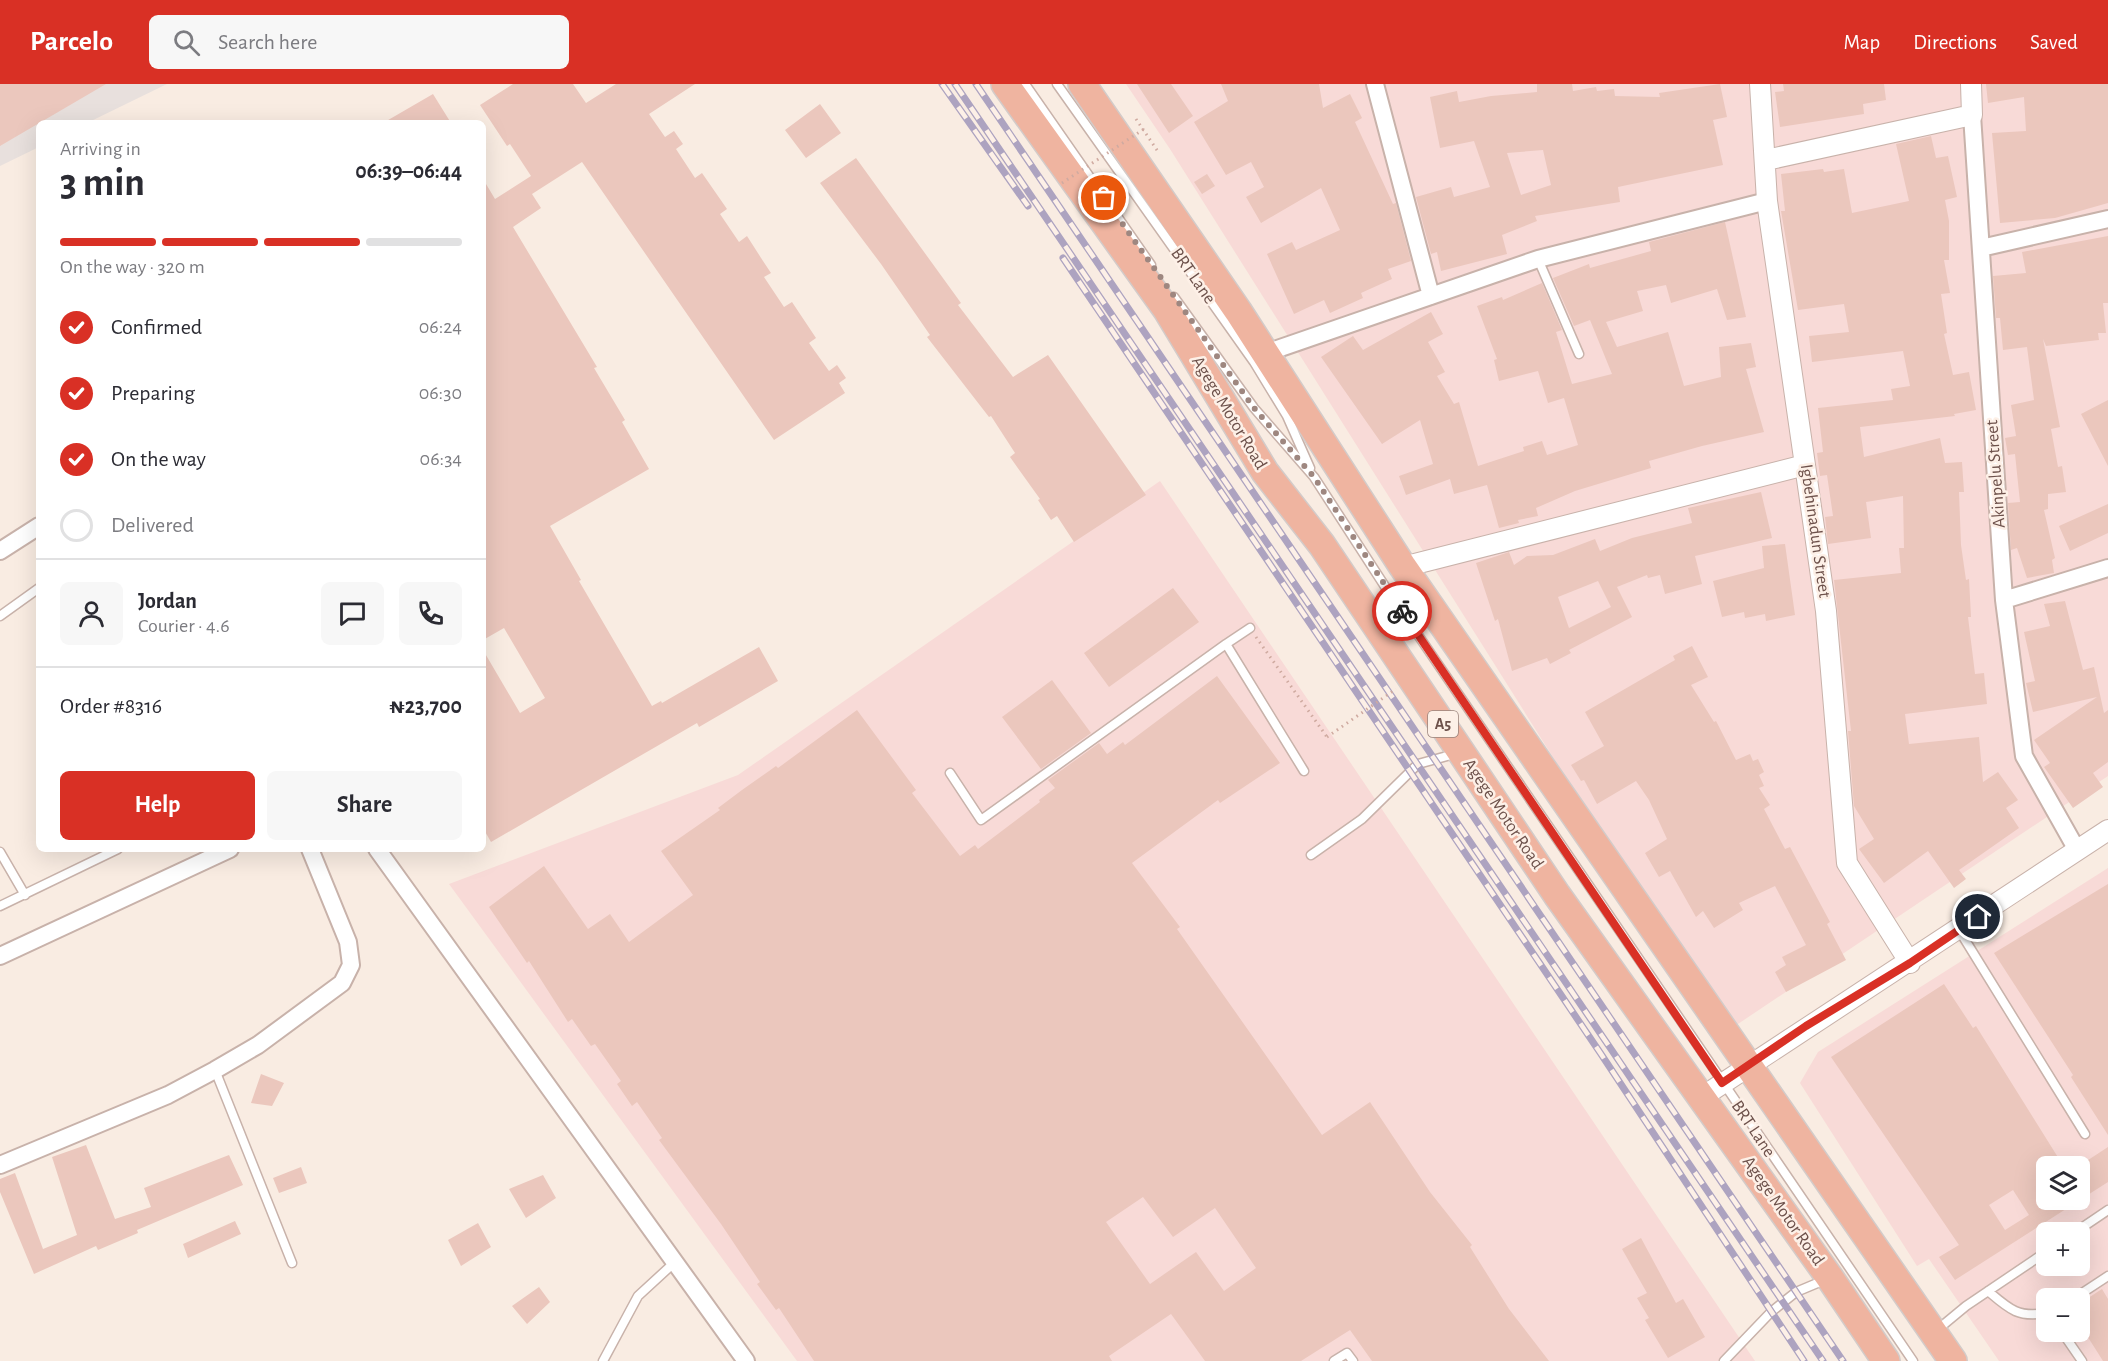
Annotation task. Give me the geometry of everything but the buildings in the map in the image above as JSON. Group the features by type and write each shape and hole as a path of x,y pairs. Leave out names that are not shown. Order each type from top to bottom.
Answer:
{"highway":[{"name":"Agege Motor Road","path":"1005,84 1167,310 1265,472 1322,546 1557,894 1712,1090 1830,1278 1886,1361"},
{"path":"1082,84 1238,311 1263,354 1403,567 1953,1361"}],"street":[{"path":"1375,84 1431,296"},
{"name":"Igbehinadun Street","path":"1760,84 1767,201 1826,611 1847,862 1910,963"},
{"name":"Akinpelu Street","path":"1971,84 2004,600 2024,756 2078,850"},
{"path":"1766,160 1972,116"},
{"path":"1263,354 1538,259 1767,201"},
{"path":"1982,248 2108,219"},
{"path":"1403,567 1805,465"},
{"path":"0,552 36,528"},
{"path":"2004,600 2108,567"},
{"path":"1712,1090 1806,1026 1910,963 2108,830"},
{"path":"0,956 217,852"},
{"path":"0,1165 168,1095 215,1070 296,1019 342,983 351,965 348,942 311,852"},
{"path":"379,852 747,1361"}],"lane":[{"name":"BRT Lane","path":"1025,84 1156,271"},
{"name":"BRT Lane","path":"1057,84 1254,362 1287,416 1314,477"},
{"path":"1538,259 1579,354"},
{"name":"BRT Lane","path":"1168,289 1254,408 1314,477 1712,1090 1913,1361"},
{"path":"0,616 36,590"},
{"path":"950,772 981,819 1250,628"},
{"path":"1227,644 1304,771"},
{"path":"1311,855 1362,819 1418,764 1462,752"},
{"path":"0,852 25,895"},
{"path":"0,906 112,852"},
{"path":"1959,930 2085,1134"},
{"path":"215,1070 292,1263"},
{"path":"2090,1222 2108,1210"},
{"path":"1934,1333 1988,1291 2036,1259"},
{"path":"603,1361 638,1296 675,1262"},
{"path":"2090,1288 2108,1276"},
{"path":"1724,1361 1771,1312 1796,1292 1830,1278"},
{"path":"1988,1291 2011,1311 2036,1314"},
{"path":"2069,1342 2082,1361"},
{"path":"1334,1361 1347,1353 1353,1361"}],"path":[{"path":"1062,183 1144,129"},
{"path":"1250,628 1327,737 1396,689"}],"shaded area":[{"path":"0,84 167,84 93,120 36,120 36,148 0,166"},
{"path":"1126,84 2108,84 2108,776 1726,1032 1170,149"},
{"path":"1160,481 1755,1361 797,1361 449,884 738,775"},
{"path":"2108,868 2108,1361 1999,1361 1929,1259 1917,1266 1800,1083 1818,1052"}],"railway":[{"path":"942,84 1028,206"},
{"path":"955,84 1823,1361"},
{"path":"976,84 1843,1361"},
{"path":"1063,258 1601,1054 1804,1361"}],"way so far":[{"path":"1104,198 1254,408 1314,477 1402,611"}],"route":[{"path":"1402,611 1722,1083 1806,1026 1910,963 1978,917"}]}
